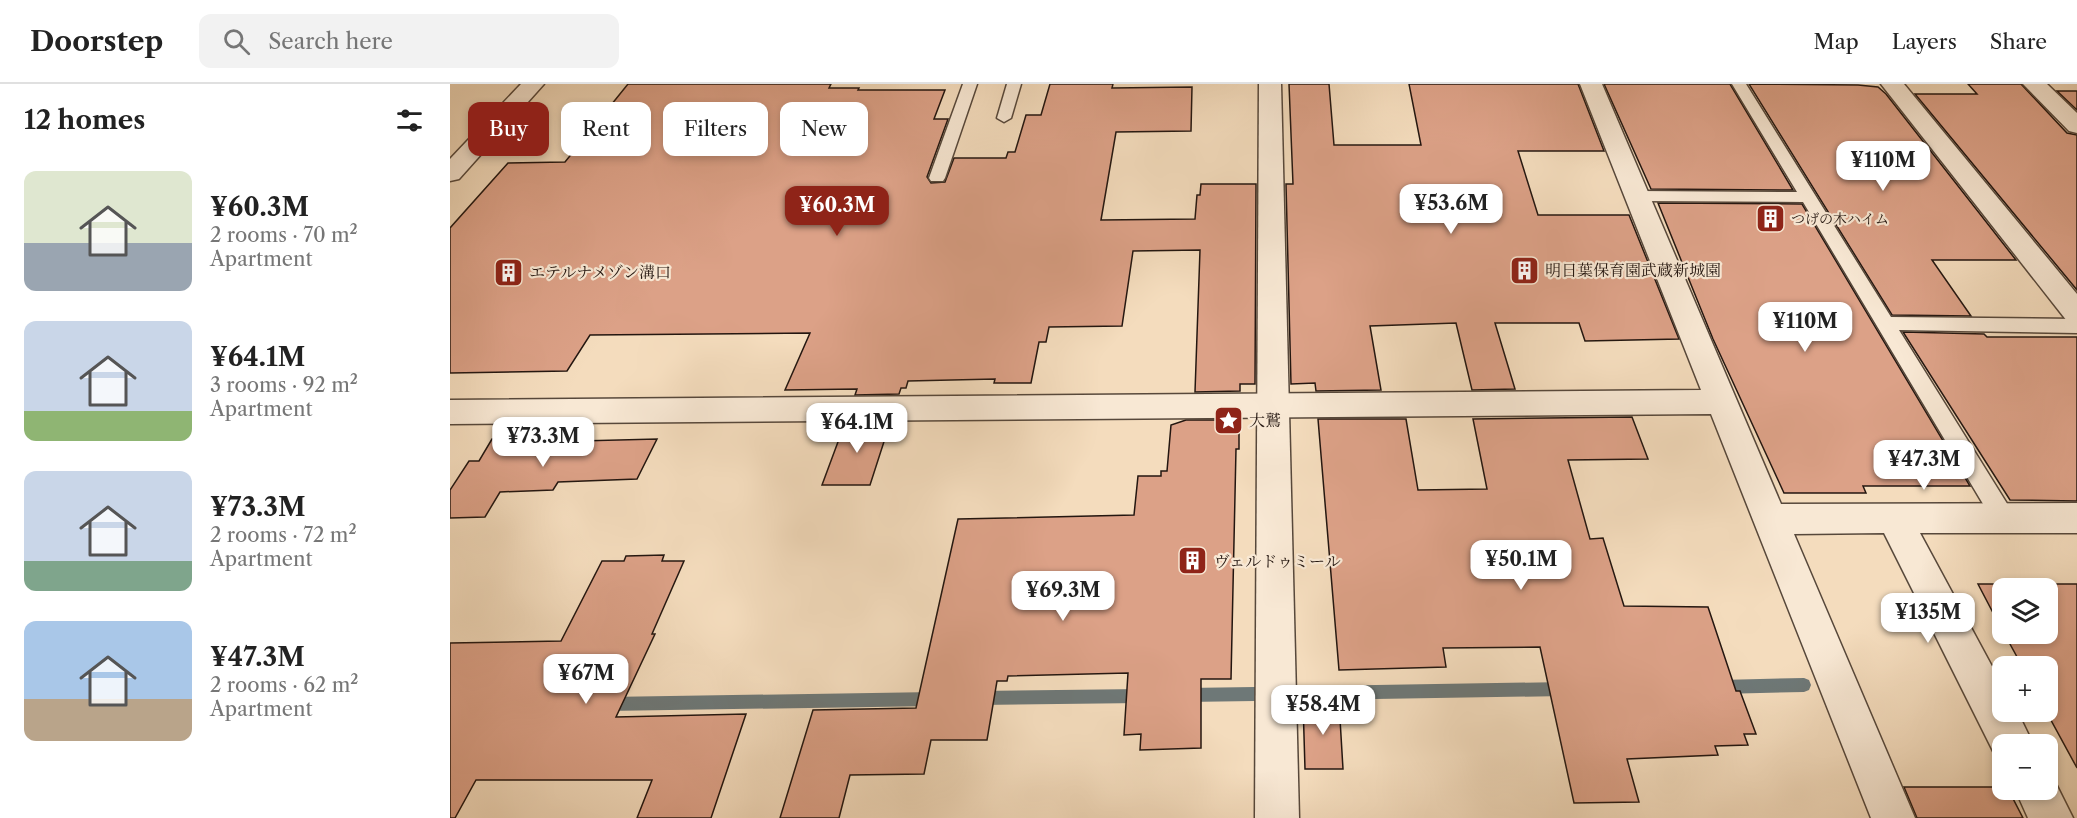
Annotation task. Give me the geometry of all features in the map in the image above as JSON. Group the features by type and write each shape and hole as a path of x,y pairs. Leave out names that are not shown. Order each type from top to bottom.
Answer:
{"street":[{"path":"450,174 533,84"},
{"path":"1270,84 1278,818"},
{"path":"1591,84 1772,519 1893,818"},
{"path":"1892,84 2077,314"},
{"path":"2034,84 2076,123"},
{"path":"450,412 1723,402"},
{"path":"1894,518 2007,734"},
{"path":"1772,519 2077,518"},
{"path":"2042,800 2051,818"}],"lane":[{"path":"937,178 970,84"},
{"path":"1004,118 1014,84"},
{"path":"1739,84 2003,517"},
{"path":"1638,196 1806,197"},
{"path":"1883,323 2077,326"}],"building":[{"path":"628,84 831,84 829,88 859,88 858,90 945,90 934,119 948,119 927,177 931,183 945,182 954,158 1006,158 1008,152 1015,152 1026,115 1041,115 1050,84 1113,84 1112,88 1192,87 1191,131 1116,132 1101,220 1195,219 1197,195 1200,195 1201,184 1256,184 1255,384 1240,384 1240,391 1195,392 1200,250 1133,251 1122,326 1049,327 1046,342 1039,342 1031,383 994,383 995,379 908,381 906,388 901,388 899,394 855,395 857,389 785,390 810,333 590,335 567,371 450,373 450,228 508,163 565,162 570,156 651,156 651,102 613,102"},
{"path":"1289,84 1329,84 1334,145 1421,145 1409,84 1578,84 1604,151 1518,151 1538,215 1629,215 1679,339 1585,341 1579,323 1495,323 1515,389 1472,390 1456,323 1370,326 1381,390 1316,391 1315,383 1291,384 1286,184 1293,184"},
{"path":"1604,84 1730,84 1793,190 1651,189"},
{"path":"1749,84 1858,85 1878,87 1886,94 2016,260 1932,260 1971,316 1892,315"},
{"path":"1968,84 2021,84 2067,133 2077,135 2077,290 1915,94 1977,94"},
{"path":"2057,91 2077,91 2077,110"},
{"path":"1658,203 1802,204 1970,486 1863,486 1866,493 1784,493 1713,339"},
{"path":"1903,332 1984,334 1987,337 2077,337 2077,501 2010,500"},
{"path":"1632,417 1648,459 1568,460 1590,539 1603,538 1624,606 1708,607 1736,691 1740,691 1756,734 1744,734 1748,745 1715,746 1718,755 1627,759 1639,802 1574,803 1540,647 1443,648 1446,667 1339,670 1318,419 1406,419 1418,490 1487,489 1473,419"},
{"path":"1186,420 1239,420 1239,449 1236,449 1231,679 1201,679 1201,748 1140,750 1141,734 1124,735 1128,673 1008,676 1007,681 997,681 987,740 931,740 924,774 850,775 839,818 780,818 813,710 916,708 958,519 1134,515 1138,476 1161,476 1161,471 1167,471 1171,425"},
{"path":"845,423 890,423 870,485 822,485"},
{"path":"583,436 580,441 657,439 637,479 558,482 553,490 500,492 485,517 450,518 450,490 469,461 479,461 492,439"},
{"path":"664,555 662,561 684,561 652,634 655,634 616,717 746,714 711,818 637,818 652,780 476,780 455,818 450,818 450,643 561,641 602,561 624,561 626,556"},
{"path":"1978,584 1992,584 1992,611"},
{"path":"2058,584 2077,584 2077,768 2052,722 2058,722 2058,656 2017,656 2010,644 2058,644"},
{"path":"1303,702 1339,702 1343,769 1305,769"},
{"path":"1904,787 1992,787 1992,800 2014,800 2023,818 1917,818"}],"waterway":[{"path":"1720,687 1804,685"},
{"path":"1186,695 1565,689"},
{"path":"979,698 1142,696"},
{"path":"607,704 935,699"}],"place":[{"name":"つげの木ハイム","path":"1770,219"},
{"name":"明日葉保育園武蔵新城園","path":"1524,270"},
{"name":"エテルナメゾン溝口","path":"508,272"},
{"name":"大鷲","path":"1228,420"},
{"name":"ヴェルドゥミール","path":"1193,561"}]}
